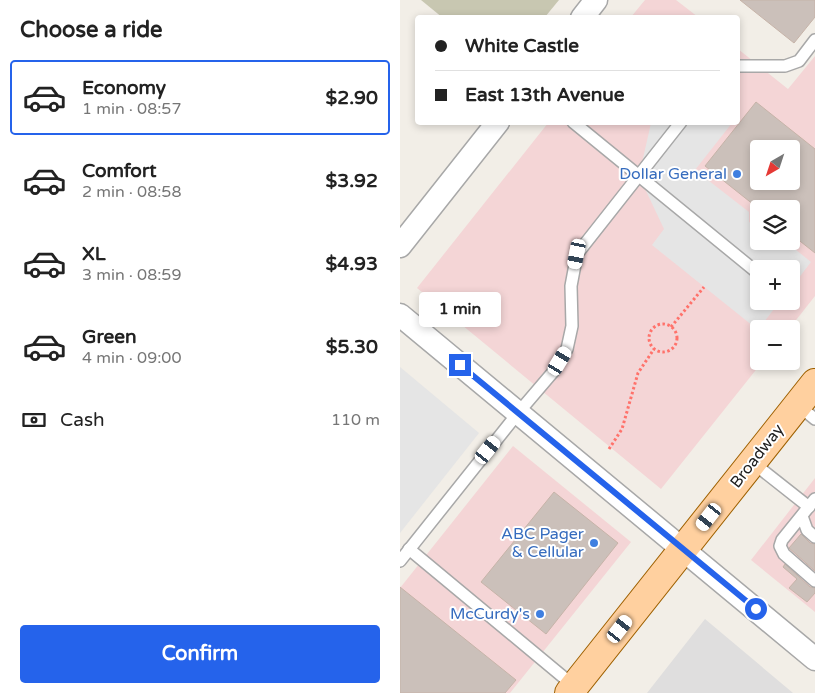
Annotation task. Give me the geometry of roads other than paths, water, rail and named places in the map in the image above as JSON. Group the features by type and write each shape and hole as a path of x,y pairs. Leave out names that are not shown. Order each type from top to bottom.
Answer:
{"main road":[{"name":"Broadway","path":"572,690 752,462 806,412 815,383"}],"street":[{"path":"584,15 596,0"},
{"path":"400,246 496,125"},
{"path":"400,315 815,659"}],"lane":[{"path":"740,66 785,66 799,61 815,40"},
{"path":"577,125 750,267"},
{"path":"400,561 518,412 553,372 567,349 572,326 571,286 577,254 679,125"},
{"path":"752,462 808,507"},
{"path":"808,507 807,530 815,537"},
{"path":"808,507 782,540 780,546 784,554 815,582"},
{"path":"410,549 572,690"}],"place":[{"name":"Dollar General","path":"737,174"},
{"name":"ABC Pager & Cellular","path":"594,543"},
{"name":"McCurdy's","path":"540,614"}]}
